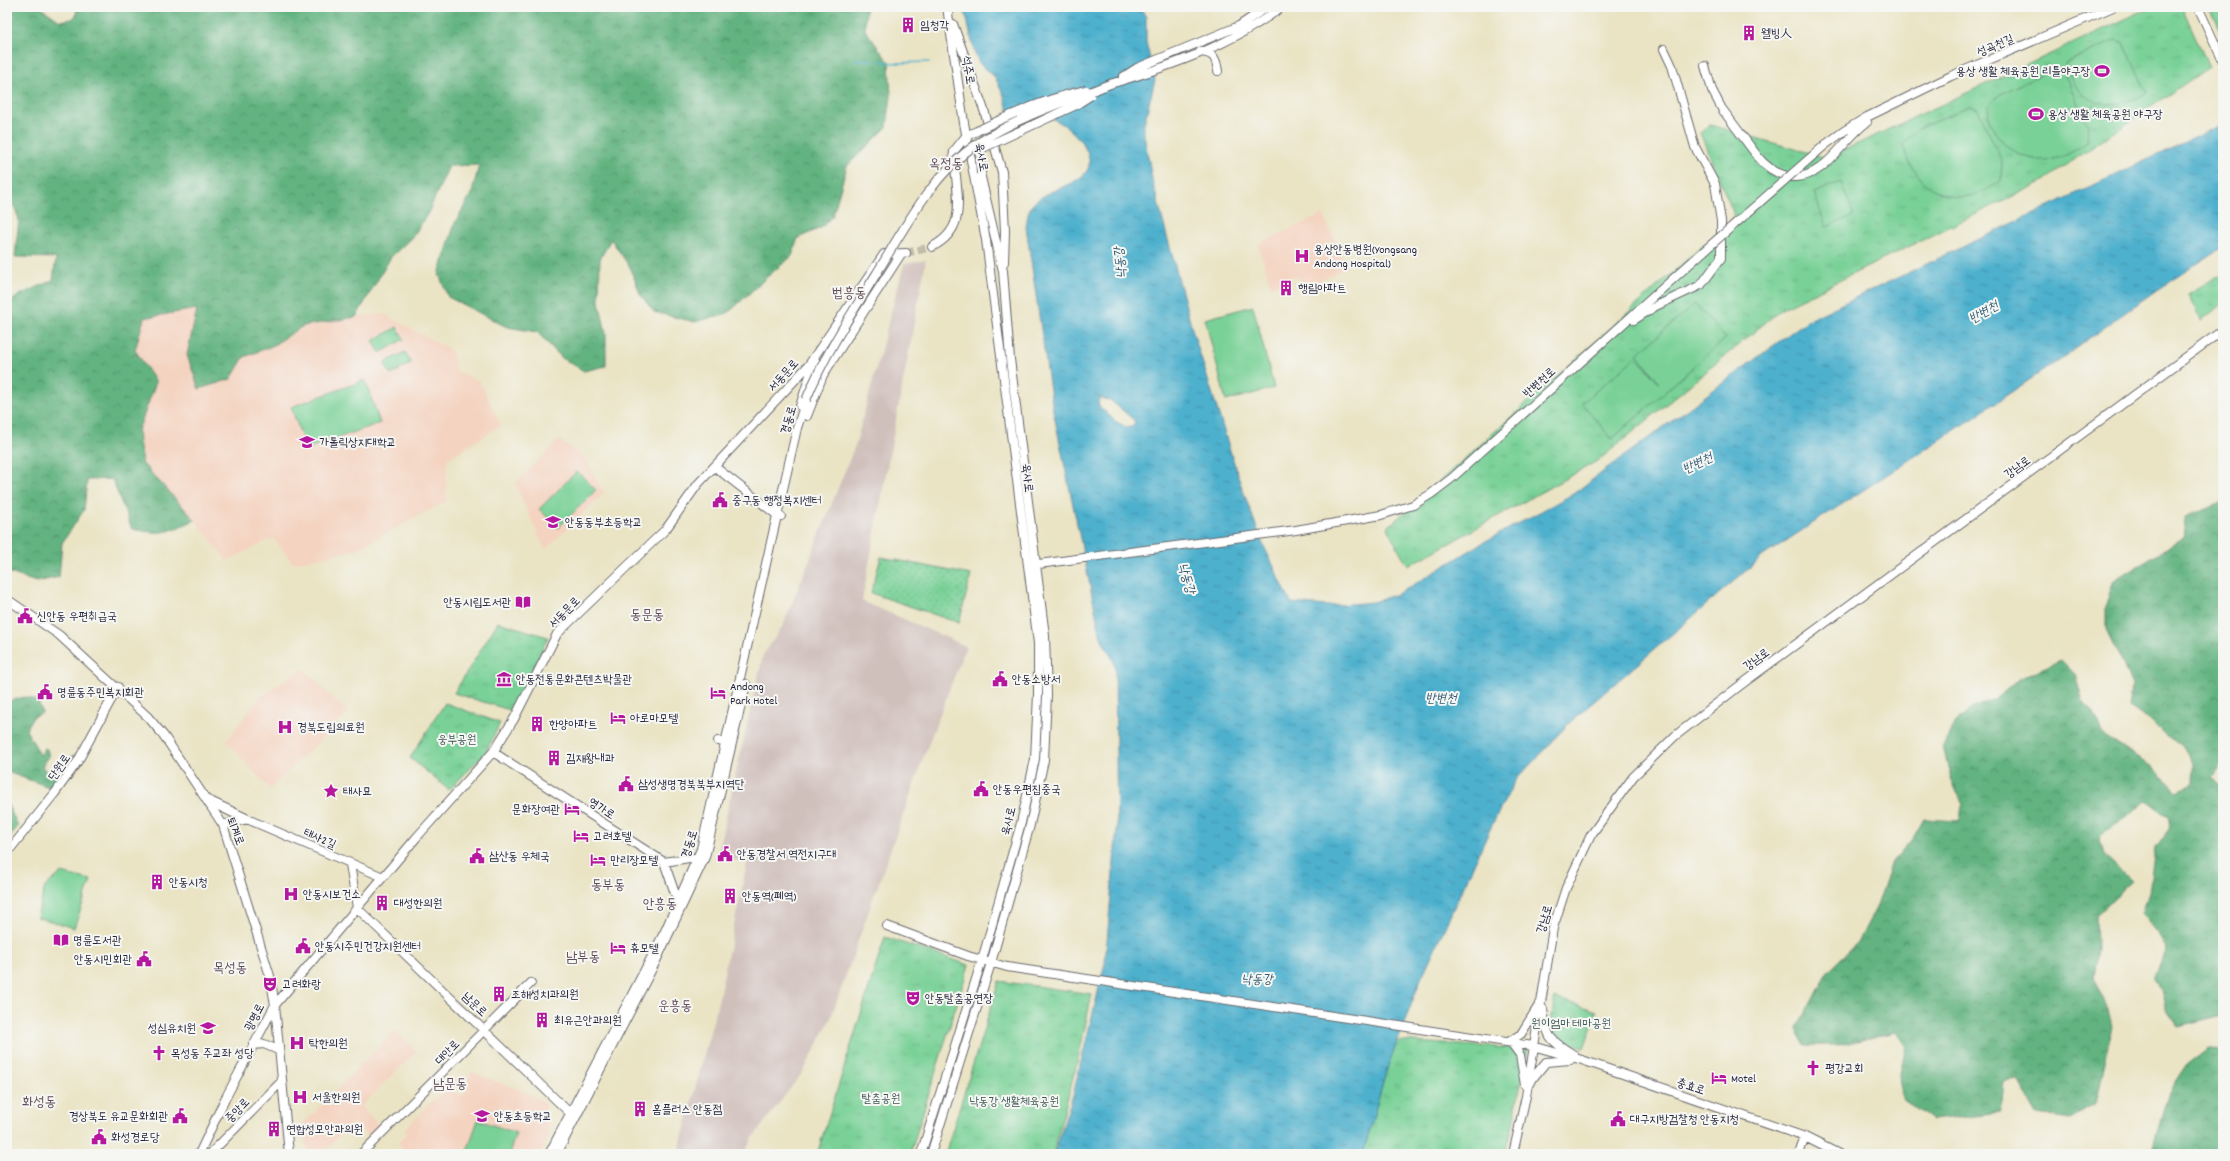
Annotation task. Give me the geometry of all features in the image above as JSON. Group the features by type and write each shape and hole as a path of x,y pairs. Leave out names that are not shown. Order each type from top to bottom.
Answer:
{"main road":[{"path":"209,801 247,819"}],"street":[{"path":"932,247 942,241 952,231 957,218 953,157 957,146 966,136 1002,119 1072,93 1141,75 1199,52 1224,37 1267,7"},
{"path":"981,174 980,153 983,148 1076,105 1137,68 1224,37 1243,34 1281,7"},
{"name":"성곡천길","path":"1704,251 1825,144 1844,131 1882,110 1951,76 2113,7"},
{"path":"2198,7 2223,61"},
{"path":"948,10 984,110 1000,164 1004,189 1005,230 1003,271"},
{"name":"석주로","path":"948,10 966,136"},
{"path":"1609,336 1619,333 1656,306 1702,285 1721,258 1721,221 1715,184 1695,147 1672,66 1664,49"},
{"path":"1199,52 1212,54 1216,58 1218,71"},
{"path":"1705,66 1712,90 1727,115 1764,164 1778,174 1799,177 1822,168 1852,134 1882,110"},
{"name":"경동로","path":"550,1154 574,1116 652,970 682,910 702,856 730,743 806,400 824,360 912,217 939,178 967,152 994,133 1026,117 1110,84"},
{"name":"육사로","path":"931,1154 991,963 1030,825 1044,760 1047,692 1046,644 1037,564 1027,504 1012,374 1003,271 981,174 966,136"},
{"name":"육사로","path":"921,1154 982,960 1021,823 1035,759 1038,695 1038,643 986,240 966,136"},
{"name":"반변천로","path":"1028,566 1314,527 1381,515 1412,505 1431,494 1704,251"},
{"path":"884,254 904,254 823,375 800,429 803,392 817,354 884,254"},
{"name":"강남로","path":"1513,1154 1526,1096 1552,928 1566,888 1591,835 1633,777 1675,736 1738,687 2223,330"},
{"name":"서동문로","path":"357,908 493,752 514,719 556,634 666,529 698,484 817,354"},
{"path":"715,467 780,516"},
{"name":"퇴계로","path":"7,599 59,635 148,717 164,736 209,801 223,825 270,976 275,1005 281,1082 289,1154"},
{"name":"단원로","path":"7,853 55,793 78,761 118,688"},
{"path":"718,741 730,743"},
{"name":"영가로","path":"493,752 664,862"},
{"path":"223,825 247,819"},
{"name":"태사2길","path":"247,819 383,877"},
{"path":"678,902 664,862 702,856"},
{"name":"경동로","path":"557,1154 678,902 702,856"},
{"path":"350,864 357,908"},
{"name":"광명로","path":"199,1154 253,1045 275,1005 357,908"},
{"name":"남문로","path":"357,908 574,1116"},
{"path":"887,926 991,963"},
{"name":"충효로","path":"991,963 1007,967 1510,1041 1533,1046 1582,1060 1804,1137 1839,1154"},
{"name":"대안로","path":"361,1154 531,983"},
{"path":"1526,1096 1520,1055 1510,1041 1522,1034 1542,1000"},
{"path":"1542,1000 1546,1033 1555,1043 1582,1060"},
{"path":"253,1045 264,1044 278,1050"},
{"path":"1526,1096 1533,1078 1546,1062 1556,1060 1582,1060"},
{"name":"중앙로","path":"210,1154 281,1082"},
{"path":"1799,1154 1804,1137"}],"shaded area":[{"name":"용상안동병원(Yongsang Andong Hospital)","path":"1323,214 1347,267 1303,288 1297,276 1271,287 1258,244"},
{"path":"926,260 862,601 966,646 925,753 830,1020 805,1069 752,1139 744,1154 678,1154 718,1002 747,863 717,856 763,655 783,626 856,443 904,264"},
{"name":"가톨릭상지대학교","path":"198,308 187,355 231,379 244,357 272,346 291,329 356,317 384,314 452,351 456,371 480,381 501,426 447,459 446,501 355,550 293,563 273,538 227,561 195,520 142,463 138,431 156,382 135,350 144,318"},
{"name":"안동동부초등학교","path":"559,440 584,457 604,493 545,550 515,484"},
{"name":"경북도립의료원","path":"303,668 348,713 270,789 226,741 260,697"},
{"path":"395,1030 416,1051 361,1107 381,1127 370,1138 353,1122 322,1154 308,1154 302,1125"},
{"name":"안동초등학교","path":"471,1072 523,1091 544,1102 549,1136 540,1154 406,1154 398,1142 407,1134 404,1129 445,1089 463,1096"}],"green space":[{"path":"7,7 40,7 60,21 72,19 77,14 75,7 866,7 865,30 889,62 891,96 887,127 847,166 833,215 821,228 798,238 792,256 728,313 695,322 654,312 640,294 631,269 611,239 600,259 599,301 606,333 606,366 584,371 562,358 537,332 507,327 448,297 439,274 455,223 472,192 479,165 449,166 428,213 414,235 391,257 356,317 303,326 272,346 244,357 231,379 199,389 187,355 197,309 144,318 135,350 156,382 138,431 142,463 195,520 165,532 151,532 132,529 112,479 87,480 84,510 62,543 59,577 36,582 7,572 7,304 20,295 53,280 56,258 15,257 19,219 9,194 7,195"},
{"path":"2151,7 2182,7 2209,67 2042,182 1783,308 1599,460 1408,566 1387,528 1735,217 1700,133 1710,125 1827,158"},
{"path":"2209,7 2223,7 2223,39"},
{"name":"용상 생활 체육공원 리틀야구장","path":"2116,40 2124,43 2147,93 2120,103 2108,104 2087,98 2071,78 2065,63"},
{"name":"용상 생활 체육공원 야구장","path":"2053,69 2063,71 2088,126 2087,142 2072,152 2059,158 2044,160 2034,159 2016,152 2000,139 1990,122 1988,106 1999,95"},
{"path":"1969,106 1978,109 2002,162 2001,181 1974,195 1961,197 1949,196 1938,192 1919,177 1912,167 1903,144 1916,130"},
{"path":"1841,182 1854,216 1826,227 1814,193"},
{"path":"2223,273 2223,303 2201,321 2188,294"},
{"path":"1695,304 1726,338 1612,439 1582,403 1636,357 1660,383 1637,354"},
{"path":"1253,306 1274,388 1226,401 1205,319"},
{"path":"397,327 404,339 380,353 373,341"},
{"path":"405,352 411,363 391,375 384,363"},
{"path":"365,380 380,423 306,449 291,407"},
{"path":"577,471 596,490 558,528 539,509"},
{"path":"2223,501 2223,763 2213,777 2223,788 2223,1015 2178,1026 2168,1012 2162,991 2153,979 2158,966 2167,951 2159,936 2142,914 2149,892 2155,848 2169,829 2170,817 2147,801 2099,836 2104,855 2132,881 2096,915 2097,950 2093,978 2106,1005 2113,1026 2096,1104 2070,1119 2037,1114 2018,1080 2004,1082 2001,1112 1932,1120 1902,1099 1900,1074 1906,1047 1896,1032 1839,1045 1805,1045 1798,1028 1827,972 1858,942 1877,906 1892,862 1913,838 1924,819 1960,821 1962,805 1951,778 1943,747 1955,722 1971,709 1996,698 2023,677 2061,660 2075,674 2083,701 2095,717 2102,734 2154,768 2176,791 2193,784 2194,765 2183,746 2165,736 2149,720 2128,707 2132,684 2106,629 2106,604 2114,581 2186,536 2184,517"},
{"path":"881,557 971,575 959,623 871,593"},
{"path":"498,622 548,637 513,711 454,693"},
{"path":"25,697 37,702 41,709 42,713 33,717 26,730 41,756 44,748 47,749 49,757 42,766 47,773 76,754 52,788 7,772 7,701"},
{"name":"웅부공원","path":"445,703 500,723 486,752 449,790 410,758"},
{"path":"7,803 18,826 7,841"},
{"path":"61,873 91,880 74,928 37,917 45,887"},
{"name":"탈춤공원","path":"885,937 969,965 910,1154 817,1154"},
{"name":"낙동강 생활체육공원","path":"999,981 1092,994 1079,1055 1054,1150 1052,1154 945,1154"},
{"name":"원이엄마 테마공원","path":"1555,998 1597,1011 1584,1048 1567,1043 1554,1036 1550,1025"},
{"path":"1397,1041 1528,1049 1511,1133 1503,1154 1363,1154 1386,1072"},
{"path":"2208,1048 2223,1052 2223,1154 2151,1154 2169,1091 2186,1065"},
{"path":"478,1120 516,1133 509,1154 466,1154"}],"water":[{"path":"964,7 1140,7 1146,17 1146,42 1155,80 1144,124 1144,135 1153,184 1192,329 1241,485 1262,542 1291,603 1327,606 1374,602 1400,593 1484,542 1573,494 1808,320 2223,124 2223,247 2155,291 2062,358 1958,428 1763,556 1569,723 1515,781 1492,825 1420,981 1386,1072 1363,1154 1054,1154 1073,1095 1105,963 1117,828 1115,667 1100,633 1053,410 1026,227 1028,213 1033,204 1050,193 1078,179 1085,173 1089,166 1089,159 1087,151 1076,136 1069,129 1055,120 1041,118 1018,124 1011,120 1004,96 995,77 980,64 975,54","holes":["1099,398 1110,400 1134,420 1135,425 1128,428 1115,421 1098,405"]}],"waterway":[{"path":"855,60 874,60"},
{"path":"880,61 894,63 929,62"}],"tunnel":[{"path":"906,253 932,247"}],"place":[{"name":"임청각","path":"908,25"},
{"name":"웰빙人","path":"1749,33"},
{"name":"용상 생활 체육공원 리틀야구장","path":"2102,71"},
{"name":"용상 생활 체육공원 야구장","path":"2036,114"},
{"name":"용상안동병원(Yongsang Andong Hospital)","path":"1302,256"},
{"name":"행림아파트","path":"1286,288"},
{"name":"가톨릭상지대학교","path":"307,442"},
{"name":"중구동 행정복지센터","path":"720,500"},
{"name":"안동동부초등학교","path":"553,522"},
{"name":"안동시립도서관","path":"523,602"},
{"name":"신안동 우편취급국","path":"25,616"},
{"name":"안동전통문화콘텐츠박물관","path":"504,679"},
{"name":"안동소방서","path":"1000,679"},
{"name":"명륜동주민복지회관","path":"45,692"},
{"name":"Andong Park Hotel","path":"718,693"},
{"name":"아로마모텔","path":"618,718"},
{"name":"한양아파트","path":"537,724"},
{"name":"경북도립의료원","path":"285,727"},
{"name":"김재왕내과","path":"554,758"},
{"name":"삼성생명경북북부지역단","path":"626,784"},
{"name":"안동우편집중국","path":"981,789"},
{"name":"태사묘","path":"331,791"},
{"name":"문화장여관","path":"572,809"},
{"name":"고려호텔","path":"581,836"},
{"name":"안동경찰서 역전지구대","path":"725,854"},
{"name":"삼산동 우체국","path":"477,856"},
{"name":"만리장모텔","path":"598,860"},
{"name":"안동시청","path":"157,882"},
{"name":"안동시보건소","path":"291,894"},
{"name":"안동역(폐역)","path":"730,896"},
{"name":"대성한의원","path":"382,903"},
{"name":"명륜도서관","path":"61,940"},
{"name":"안동시주민건강지원센터","path":"303,946"},
{"name":"휴모텔","path":"618,948"},
{"name":"안동시민회관","path":"144,959"},
{"name":"고려화랑","path":"270,984"},
{"name":"조해성치과의원","path":"499,994"},
{"name":"안동탈춤공연장","path":"913,998"},
{"name":"최유근안과의원","path":"542,1020"},
{"name":"성심유치원","path":"208,1028"},
{"name":"탁한의원","path":"297,1043"},
{"name":"목성동 주교좌 성당","path":"159,1053"},
{"name":"평강교회","path":"1813,1068"},
{"name":"Motel","path":"1719,1078"},
{"name":"서울한의원","path":"300,1097"},
{"name":"홈플러스 안동점","path":"640,1109"},
{"name":"경상북도 유교문화회관","path":"180,1116"},
{"name":"안동초등학교","path":"482,1116"},
{"name":"대구지방검찰청 안동지청","path":"1618,1119"},
{"name":"연합성모안과의원","path":"274,1129"},
{"name":"화성경로당","path":"99,1137"}],"district":[{"name":"옥정동","path":"946,163"},
{"name":"법흥동","path":"849,292"},
{"name":"동문동","path":"647,614"},
{"name":"동부동","path":"608,884"},
{"name":"안흥동","path":"660,903"},
{"name":"남부동","path":"583,956"},
{"name":"목성동","path":"230,967"},
{"name":"운흥동","path":"675,1005"},
{"name":"남문동","path":"450,1083"},
{"name":"화성동","path":"39,1101"}],"water label":[{"name":"낙동강","path":"1119,263"},
{"name":"반변천","path":"1983,311"},
{"name":"반변천","path":"1697,462"},
{"name":"낙동강","path":"1188,578"},
{"name":"반변천","path":"1441,697"},
{"name":"낙동강","path":"1257,978"}]}
